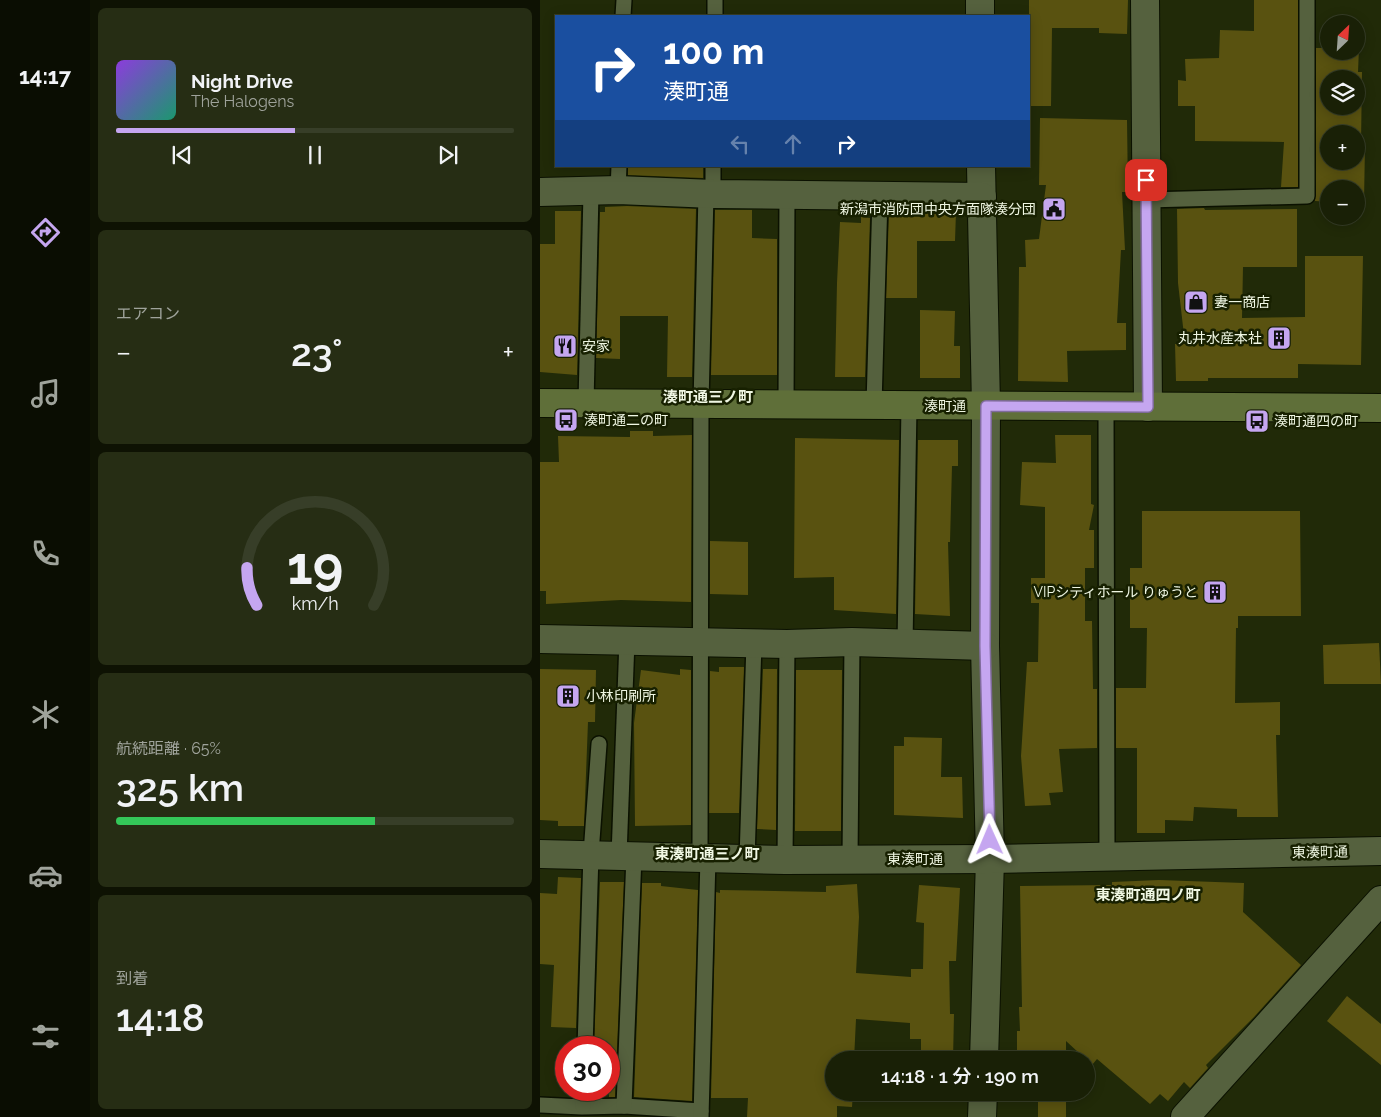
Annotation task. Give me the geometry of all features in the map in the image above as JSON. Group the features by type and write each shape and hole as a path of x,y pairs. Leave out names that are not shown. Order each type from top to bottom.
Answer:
{"main road":[{"name":"湊町通","path":"540,403 1381,408"}],"street":[{"path":"980,0 980,15"},
{"path":"1145,0 1148,407"},
{"path":"981,167 986,406 985,646 990,859 984,1051"},
{"path":"540,192 591,193 618,178 710,194 982,197"},
{"path":"540,639 786,644 852,642 985,646"},
{"name":"東湊町通","path":"540,854 850,860 1381,851"},
{"path":"1185,1117 1381,900"},
{"path":"982,1117 983,1101"}],"lane":[{"path":"623,15 624,0"},
{"path":"715,0 715,15"},
{"path":"1146,200 1308,196 1307,0"},
{"path":"546,1109 582,1110 624,1106 658,1112 701,1114 704,858 700,642 701,404 710,194 713,167"},
{"path":"586,403 591,193"},
{"path":"786,404 787,195"},
{"path":"874,404 880,197"},
{"path":"906,645 909,406"},
{"path":"1106,407 1106,857"},
{"path":"624,1106 627,640"},
{"path":"850,860 852,642"},
{"path":"747,859 754,643"},
{"path":"784,860 786,644"},
{"path":"585,1036 591,854 600,744"}],"building":[{"path":"1029,0 1128,0 1127,34 1099,33 1099,28 1052,28 1051,106 1030,106"},
{"path":"1254,0 1298,0 1298,187 1281,187 1284,142 1195,141 1195,106 1178,106 1178,80 1186,81 1185,59 1219,58 1220,30 1254,31"},
{"path":"1316,48 1320,48 1320,60 1358,60 1358,70 1320,70 1320,115 1361,115 1361,125 1320,125 1320,170 1365,170 1364,180 1320,180 1320,201 1315,201"},
{"path":"1040,118 1127,120 1128,192 1122,192 1125,250 1121,250 1117,323 1126,323 1126,350 1067,351 1068,382 1018,381 1019,267 1026,267 1025,240 1039,239 1046,185 1039,185"},
{"path":"628,167 703,167 703,178 628,175"},
{"path":"605,207 696,209 692,377 667,377 668,316 620,316 620,359 596,358 600,212 605,212"},
{"path":"1204,208 1205,210 1297,209 1297,267 1243,267 1242,318 1305,317 1305,256 1363,256 1361,365 1298,364 1298,378 1208,378 1208,381 1176,381 1175,344 1185,344 1178,283 1177,209"},
{"path":"715,210 752,210 752,238 777,239 777,375 711,375"},
{"path":"555,211 581,211 577,375 540,372 540,244 555,244"},
{"path":"889,212 956,212 955,241 917,241 917,298 886,298"},
{"path":"861,217 870,218 865,377 835,377 840,222 861,223"},
{"path":"920,310 955,311 954,346 960,346 960,378 920,378"},
{"path":"630,431 653,431 653,436 692,435 691,602 621,600 546,604 546,591 540,591 540,462 559,462 558,436 630,437"},
{"path":"1055,435 1091,435 1091,504 1094,505 1089,530 1094,530 1094,568 1085,568 1085,621 1092,621 1093,689 1097,689 1097,748 1059,749 1063,792 1049,793 1051,805 1025,806 1021,756 1027,662 1038,662 1039,603 1031,603 1031,578 1045,578 1045,507 1020,505 1022,462 1056,463"},
{"path":"795,438 899,440 896,614 834,610 834,577 794,578"},
{"path":"918,440 958,440 958,466 952,466 950,542 948,542 950,616 915,614"},
{"path":"1142,511 1300,511 1301,616 1238,616 1238,628 1236,628 1235,703 1280,702 1280,735 1276,735 1278,817 1237,817 1237,809 1194,807 1193,821 1165,820 1165,833 1137,833 1137,748 1116,748 1116,688 1146,688 1147,628 1130,628 1130,568 1142,568"},
{"path":"710,541 748,542 748,595 710,594"},
{"path":"1379,643 1381,684 1324,684 1323,645"},
{"path":"719,667 744,667 739,813 709,813 710,671 719,672"},
{"path":"540,669 596,670 595,722 588,722 584,826 558,826 558,821 540,820"},
{"path":"680,669 691,670 691,825 635,826 634,723 641,670 680,675"},
{"path":"763,669 777,669 776,830 757,829"},
{"path":"796,670 842,670 841,831 795,831"},
{"path":"904,737 942,738 941,777 962,777 963,818 894,815 894,746 904,746"},
{"path":"558,877 581,878 576,1028 551,1027 554,965 540,964 540,893 557,894"},
{"path":"1159,880 1244,883 1243,912 1301,965 1254,1017 1206,1065 1208,1068 1190,1088 1184,1082 1168,1101 1160,1094 1150,1104 1097,1059 1095,1061 1095,1051 1077,1051 1066,1041 1066,1051 1017,1051 1017,1031 1020,1031 1019,1007 1022,1007 1020,886 1112,885 1112,882"},
{"path":"600,882 624,882 618,1036 594,1036"},
{"path":"642,883 661,883 661,886 698,890 692,1101 634,1097"},
{"path":"857,884 859,917 856,973 911,977 911,969 923,969 924,923 916,922 919,885 960,888 956,961 949,961 950,1014 954,1014 953,1051 921,1051 921,1039 910,1039 910,1023 856,1019 854,1051 825,1051 825,1101 852,1101 852,1107 837,1106 837,1117 747,1117 748,1098 711,1098 716,892 720,893 720,890 826,892 826,886"},
{"path":"1347,996 1381,1024 1381,1065 1327,1021"},
{"path":"1038,1101 1066,1101 1066,1117 1038,1117"}],"place":[{"name":"新潟市消防団中央方面隊湊分団","path":"1054,209"},
{"name":"妻一商店","path":"1196,302"},
{"name":"丸井水産本社","path":"1279,338"},
{"name":"安家","path":"565,346"},
{"name":"湊町通二の町","path":"566,420"},
{"name":"湊町通四の町","path":"1257,421"},
{"name":"VIPシティホール りゅうと","path":"1215,592"},
{"name":"小林印刷所","path":"568,696"}],"district":[{"name":"湊町通三ノ町","path":"708,397"},
{"name":"東湊町通三ノ町","path":"707,854"},
{"name":"東湊町通四ノ町","path":"1148,895"}],"route":[{"path":"990,840 985,646 986,406 1148,407 1146,180"}]}
